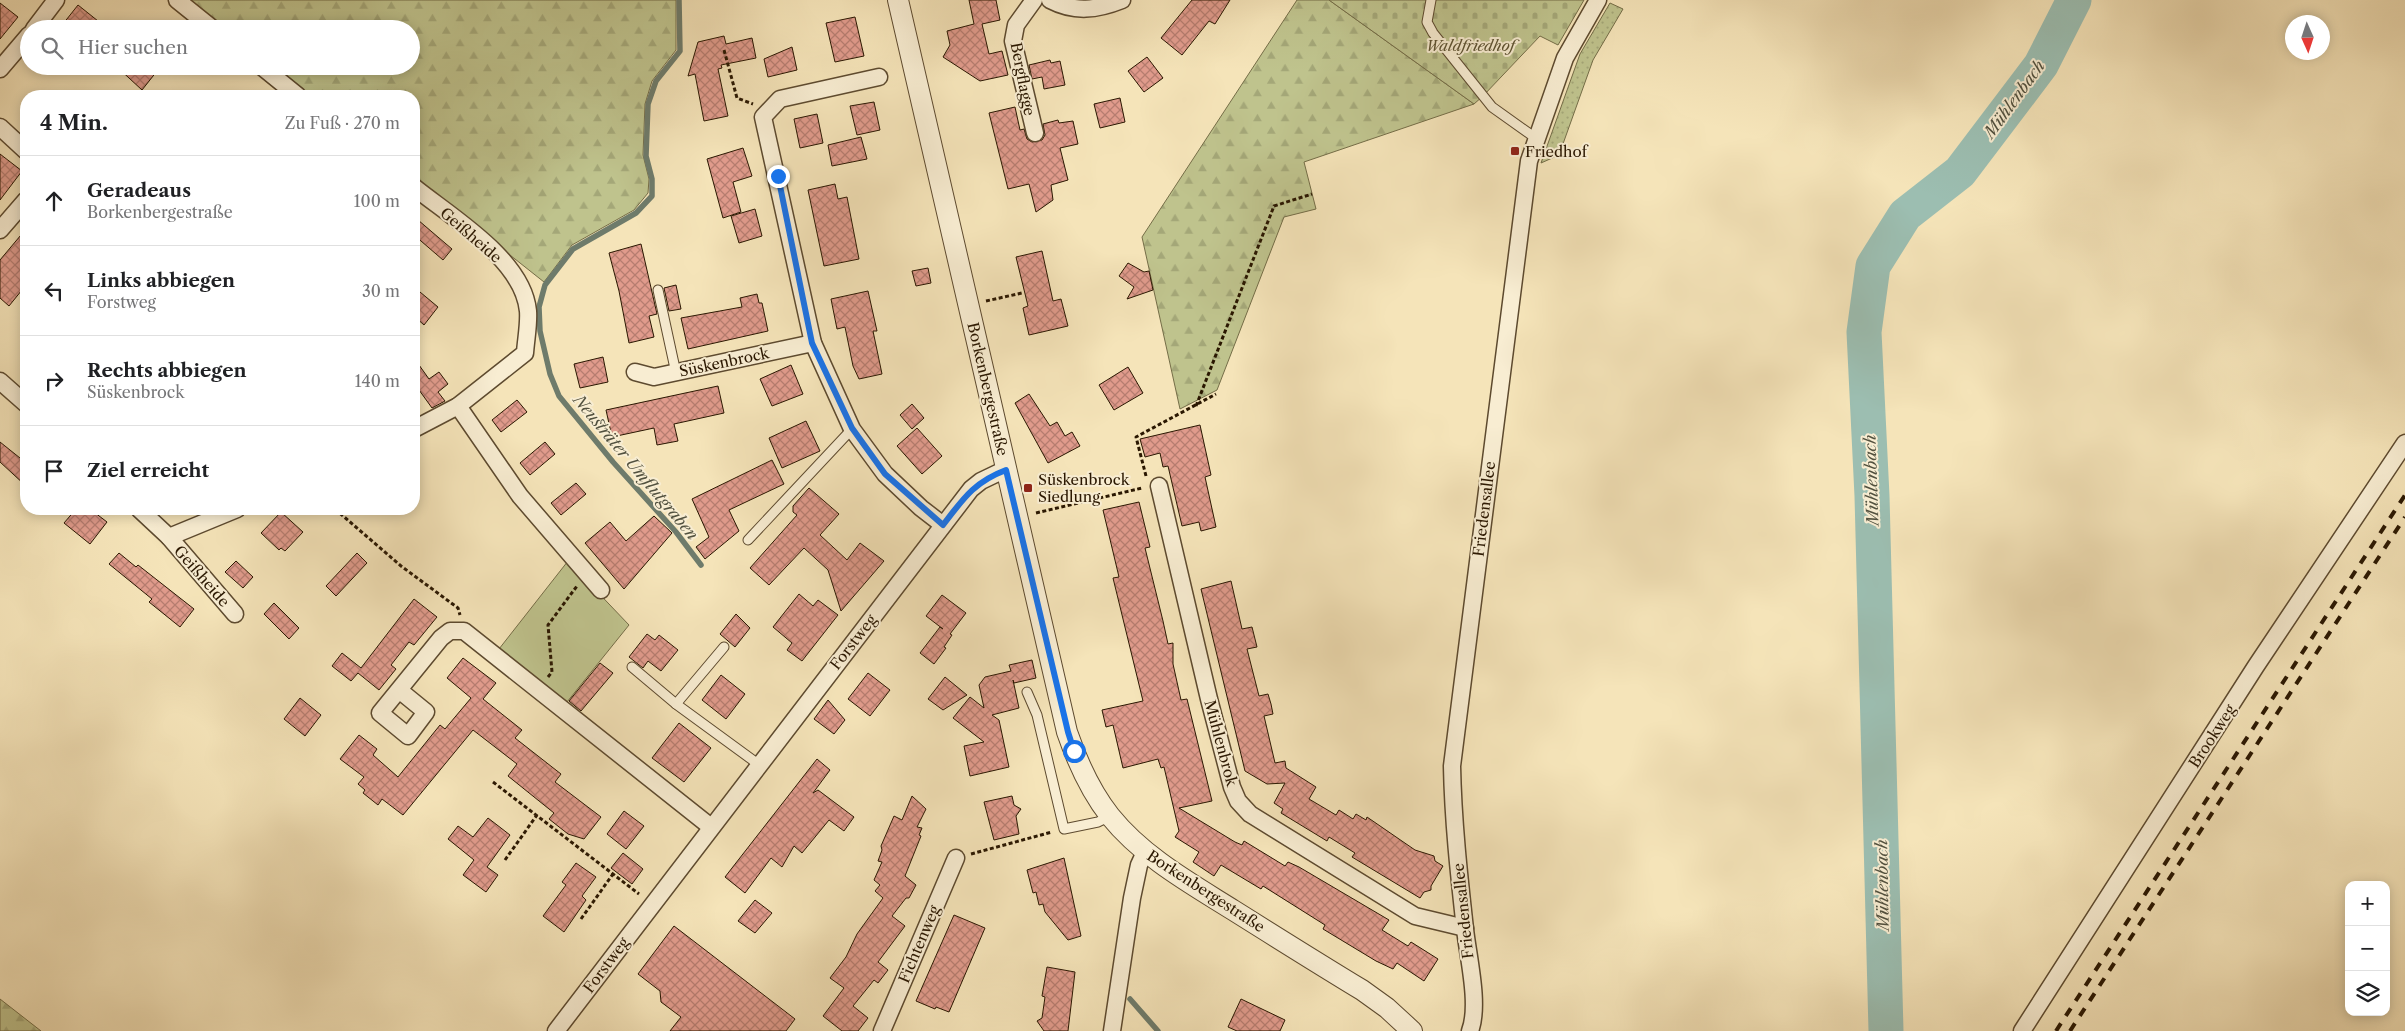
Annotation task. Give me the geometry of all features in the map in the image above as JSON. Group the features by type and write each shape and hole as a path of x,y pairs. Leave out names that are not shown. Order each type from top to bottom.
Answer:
{"street":[{"path":"41,20 56,0"},
{"path":"177,0 202,20"},
{"name":"Borkenbergestraße","path":"898,0 1006,470 1074,751 1095,793 1110,816 1146,852 1184,879 1362,990 1387,1008 1412,1031"},
{"name":"Bergflagge","path":"1034,0 1016,25 1014,41 1035,133"},
{"path":"1050,0 1077,10 1098,9 1122,0"},
{"name":"Friedensallee","path":"1470,1031 1474,1022 1472,992 1453,817 1452,766 1529,161 1565,58 1598,0"},
{"path":"0,69 20,45"},
{"path":"271,75 290,90"},
{"path":"879,77 780,98 763,117 812,343 852,428 885,474 943,525"},
{"path":"0,128 20,146"},
{"name":"Geißheide","path":"420,192 495,251 518,281 528,310 525,353 458,406 420,426"},
{"path":"0,230 20,207"},
{"name":"Süskenbrock","path":"635,372 654,378 812,343"},
{"path":"0,381 20,399"},
{"path":"458,406 520,496 601,590"},
{"name":"Brookweg","path":"2022,1031 2256,666 2405,443"},
{"name":"Forstweg","path":"556,1031 758,764 971,489 981,481 1006,470"},
{"name":"Mühlenbrok","path":"1151,484 1232,787 1238,801 1250,814 1415,916 1465,928"},
{"name":"Geißheide","path":"146,515 169,537 235,614"},
{"name":"Geißheide","path":"169,537 222,515"},
{"path":"402,686 441,638 450,631 464,630 711,827"},
{"path":"1112,1031 1132,898 1139,865 1146,852"},
{"name":"Fichtenweg","path":"882,1031 956,858"}],"lane":[{"path":"1431,0 1427,22 1433,33 1492,107 1537,139"},
{"path":"658,290 676,373"},
{"path":"748,540 852,428"},
{"path":"676,704 724,647"},
{"path":"632,667 676,704 758,764"},
{"path":"1027,692 1036,715 1064,829 1098,822 1110,816"}],"path":[{"path":"724,50 737,98 770,110"},
{"path":"1196,406 1274,206 1312,194"},
{"path":"968,304 1022,294"},
{"path":"1018,517 1151,484 1136,437 1216,394"},
{"path":"342,515 401,566 458,608 464,630"},
{"path":"538,690 552,672 548,625 587,574"},
{"path":"493,782 651,904"},
{"path":"505,860 537,815"},
{"path":"956,858 1064,829"},
{"path":"581,919 613,874"}],"green space":[{"path":"188,0 676,0 676,50 652,81 645,104 643,155 649,179 648,193 634,210 572,245 544,282 420,184 420,90 302,90 283,75 420,75 420,20 213,20"},
{"path":"1297,0 1329,0 1474,104 1304,162 1316,209 1284,217 1217,390 1180,409 1142,237"},
{"name":"Waldfriedhof","path":"1329,0 1584,0 1558,45 1540,36 1474,104"},
{"path":"1610,3 1623,9 1593,60 1559,155 1541,163 1580,54"},
{"path":"568,561 629,625 567,702 499,649"},
{"path":"0,999 41,1031 0,1031"}],"building":[{"path":"969,0 996,0 1000,20 982,24 989,54 1002,51 1008,75 980,81 943,57 950,45 947,31 974,24"},
{"path":"1192,0 1230,0 1215,24 1209,21 1182,55 1161,38"},
{"path":"0,3 18,17 0,39"},
{"path":"78,5 97,20 66,20"},
{"path":"855,17 864,56 835,62 826,23"},
{"path":"724,36 726,44 752,38 756,58 721,65 722,68 718,69 728,116 704,121 695,74 688,76 698,42"},
{"path":"792,47 797,70 768,77 764,59"},
{"path":"1147,57 1163,78 1144,92 1128,71"},
{"path":"1050,60 1051,63 1060,61 1065,85 1044,89 1042,77 1032,79 1029,65"},
{"path":"126,75 154,75 142,90"},
{"path":"1120,98 1125,122 1100,128 1094,104"},
{"path":"874,102 880,130 857,135 850,106"},
{"path":"1015,107 1020,130 1024,129 1027,139 1032,142 1042,140 1045,135 1043,124 1058,120 1059,123 1073,121 1078,144 1060,148 1068,180 1051,185 1053,200 1036,212 1029,184 1008,189 989,113"},
{"path":"817,114 823,143 800,148 794,119"},
{"path":"861,137 867,159 832,166 828,145"},
{"path":"743,148 752,176 733,182 741,212 723,218 707,159"},
{"path":"0,154 20,169 20,174 0,200"},
{"path":"835,184 838,199 847,197 859,259 824,266 808,190"},
{"path":"755,209 762,236 739,243 731,216"},
{"path":"420,222 452,249 443,260 420,240"},
{"path":"20,236 20,292 9,306 0,298 0,260"},
{"path":"641,244 657,314 649,316 654,337 629,343 619,291 609,253"},
{"path":"1042,251 1053,301 1061,299 1068,326 1029,335 1023,308 1028,306 1016,257"},
{"path":"1128,263 1144,272 1149,271 1153,290 1127,299 1134,287 1119,276"},
{"path":"928,268 931,283 916,286 912,271"},
{"path":"676,285 681,309 669,311 664,288"},
{"path":"868,291 877,331 873,331 882,374 859,379 853,366 845,327 837,329 831,299"},
{"path":"420,292 438,307 424,325 420,321"},
{"path":"757,294 759,303 762,303 768,331 688,349 681,318 742,307 740,298"},
{"path":"603,357 608,382 580,388 574,364"},
{"path":"791,365 803,394 772,406 760,379"},
{"path":"420,366 429,379 439,372 448,384 438,392 445,401 432,408 420,391"},
{"path":"1128,367 1143,393 1114,410 1099,385"},
{"path":"718,386 724,413 674,424 678,441 657,445 654,428 612,437 606,410"},
{"path":"1029,394 1050,426 1057,422 1065,436 1072,432 1080,446 1048,463 1015,403"},
{"path":"517,400 527,412 501,432 492,420"},
{"path":"912,404 924,418 912,429 900,415"},
{"path":"806,421 820,451 782,468 769,438"},
{"path":"1200,425 1211,475 1205,477 1216,527 1201,531 1199,522 1182,526 1168,466 1163,467 1160,453 1145,457 1140,439"},
{"path":"917,428 942,456 922,474 897,446"},
{"path":"0,442 20,458 20,480 0,462"},
{"path":"545,442 555,454 530,475 520,463"},
{"path":"772,460 784,484 729,510 739,531 705,559 696,547 709,537 692,499"},
{"path":"576,483 586,494 561,515 551,503"},
{"path":"809,488 839,514 820,535 847,560 860,543 884,561 841,611 828,570 804,548 769,585 750,568 797,515 793,512 793,506"},
{"path":"1139,502 1150,547 1145,548 1168,644 1173,643 1173,664 1181,700 1187,699 1212,801 1179,808 1235,842 1242,845 1244,841 1285,866 1288,862 1299,867 1389,920 1382,930 1408,946 1411,942 1438,959 1424,981 1397,963 1393,969 1376,961 1323,929 1325,925 1263,886 1261,889 1221,865 1214,876 1193,862 1199,852 1175,837 1179,831 1164,767 1161,768 1158,759 1123,768 1113,725 1106,727 1102,710 1143,701 1113,578 1119,577 1103,510"},
{"path":"71,515 98,515 107,522 90,544 64,523"},
{"path":"278,515 284,515 303,532 285,551 281,548 279,550 261,533"},
{"path":"654,516 672,533 624,589 585,543 610,522 626,541"},
{"path":"119,553 136,567 138,565 194,609 180,627 149,602 152,599 109,564"},
{"path":"357,553 367,563 336,596 326,586"},
{"path":"236,561 253,577 243,588 225,572"},
{"path":"1231,581 1242,629 1252,627 1257,647 1247,649 1259,696 1268,694 1271,704 1273,714 1264,716 1275,763 1285,761 1286,768 1316,787 1309,799 1336,815 1339,810 1353,819 1356,814 1366,820 1367,817 1415,850 1434,856 1435,861 1443,866 1431,886 1431,890 1424,892 1420,898 1352,857 1355,853 1329,837 1327,841 1281,813 1283,809 1274,803 1285,783 1267,784 1245,771 1201,589"},
{"path":"799,594 813,606 818,600 838,615 802,661 787,650 792,643 773,627"},
{"path":"942,595 966,613 950,634 952,635 944,647 946,648 934,664 920,653 940,627 943,629 926,616"},
{"path":"414,599 437,617 414,645 409,642 391,665 396,669 379,690 358,673 351,681 332,666 342,653 361,668"},
{"path":"274,603 299,628 289,639 264,614"},
{"path":"736,614 750,628 735,647 720,634"},
{"path":"647,634 655,640 659,635 678,650 661,671 648,661 643,668 629,657"},
{"path":"463,658 496,683 483,699 522,730 515,738 561,774 555,782 601,817 584,839 568,834 549,819 554,813 508,776 517,764 473,730 403,815 382,799 378,805 363,793 365,790 358,784 364,777 340,759 359,735 377,749 373,755 398,777 440,725 445,729 471,698 447,678"},
{"path":"1032,660 1036,678 1014,683 1013,680 1019,708 992,715 999,720 1009,767 970,776 964,746 984,742 953,718 970,697 984,708 979,685 985,677 1011,671 1009,665"},
{"path":"600,663 613,673 581,711 569,701"},
{"path":"868,673 890,690 870,716 848,699"},
{"path":"721,675 745,694 726,719 702,700"},
{"path":"945,677 967,695 943,710 928,699"},
{"path":"300,698 321,715 305,736 284,719"},
{"path":"828,700 845,720 834,734 814,719"},
{"path":"679,723 711,748 684,782 652,758"},
{"path":"817,759 830,770 813,793 818,790 854,817 844,831 829,820 802,853 794,846 782,867 771,858 745,893 725,877"},
{"path":"912,796 926,809 917,827 922,828 919,835 921,836 905,876 916,885 909,898 906,898 892,916 905,926 878,962 888,970 878,983 874,980 853,1006 868,1018 858,1031 842,1031 823,1016 844,988 830,978 846,957 857,934 883,898 875,891 880,885 874,880 882,862 878,861 882,850 881,846 894,816 902,820"},
{"path":"1012,796 1014,805 1021,809 1016,816 1019,834 994,840 984,802"},
{"path":"624,811 644,826 626,849 607,834"},
{"path":"488,818 510,835 487,867 498,875 486,892 463,875 474,860 448,839 458,826 473,837"},
{"path":"623,853 643,869 632,884 611,868"},
{"path":"1064,858 1081,936 1068,940 1045,912 1043,904 1039,905 1036,892 1033,893 1027,870"},
{"path":"576,863 596,877 582,896 586,900 564,932 543,916 566,885 562,882"},
{"path":"755,900 772,913 755,933 738,921"},
{"path":"954,915 985,928 949,1012 936,1007 935,1009 916,1001"},
{"path":"674,926 795,1019 786,1031 670,1031 681,1017 661,1002 660,991 638,974"},
{"path":"1047,967 1075,972 1068,1031 1044,1031 1037,1021 1042,1018 1045,997 1042,996"},
{"path":"1241,999 1285,1020 1280,1031 1237,1031 1228,1027"}],"waterway":[{"name":"Neusträter Umflutgraben","path":"679,0 680,51 656,81 648,104 646,156 652,179 652,196 636,213 573,249 545,285 539,307 540,331 550,374 559,396 613,462 676,532 701,565"},
{"name":"Mühlenbach","path":"1886,1031 1872,496 1864,332 1873,266 1905,215 1960,172 2041,65 2074,0"},
{"name":"Neusträter Umflutgraben","path":"1130,999 1158,1031"}],"railway":[{"path":"2056,1031 2405,495"},
{"path":"2070,1031 2405,517"}],"place":[{"name":"Friedhof","path":"1515,151"},
{"name":"Süskenbrock Siedlung","path":"1028,488"}],"route":[{"path":"778,176 812,343 852,428 885,474 921,508 943,525 971,489 993,474 1006,470 1074,751"}]}
